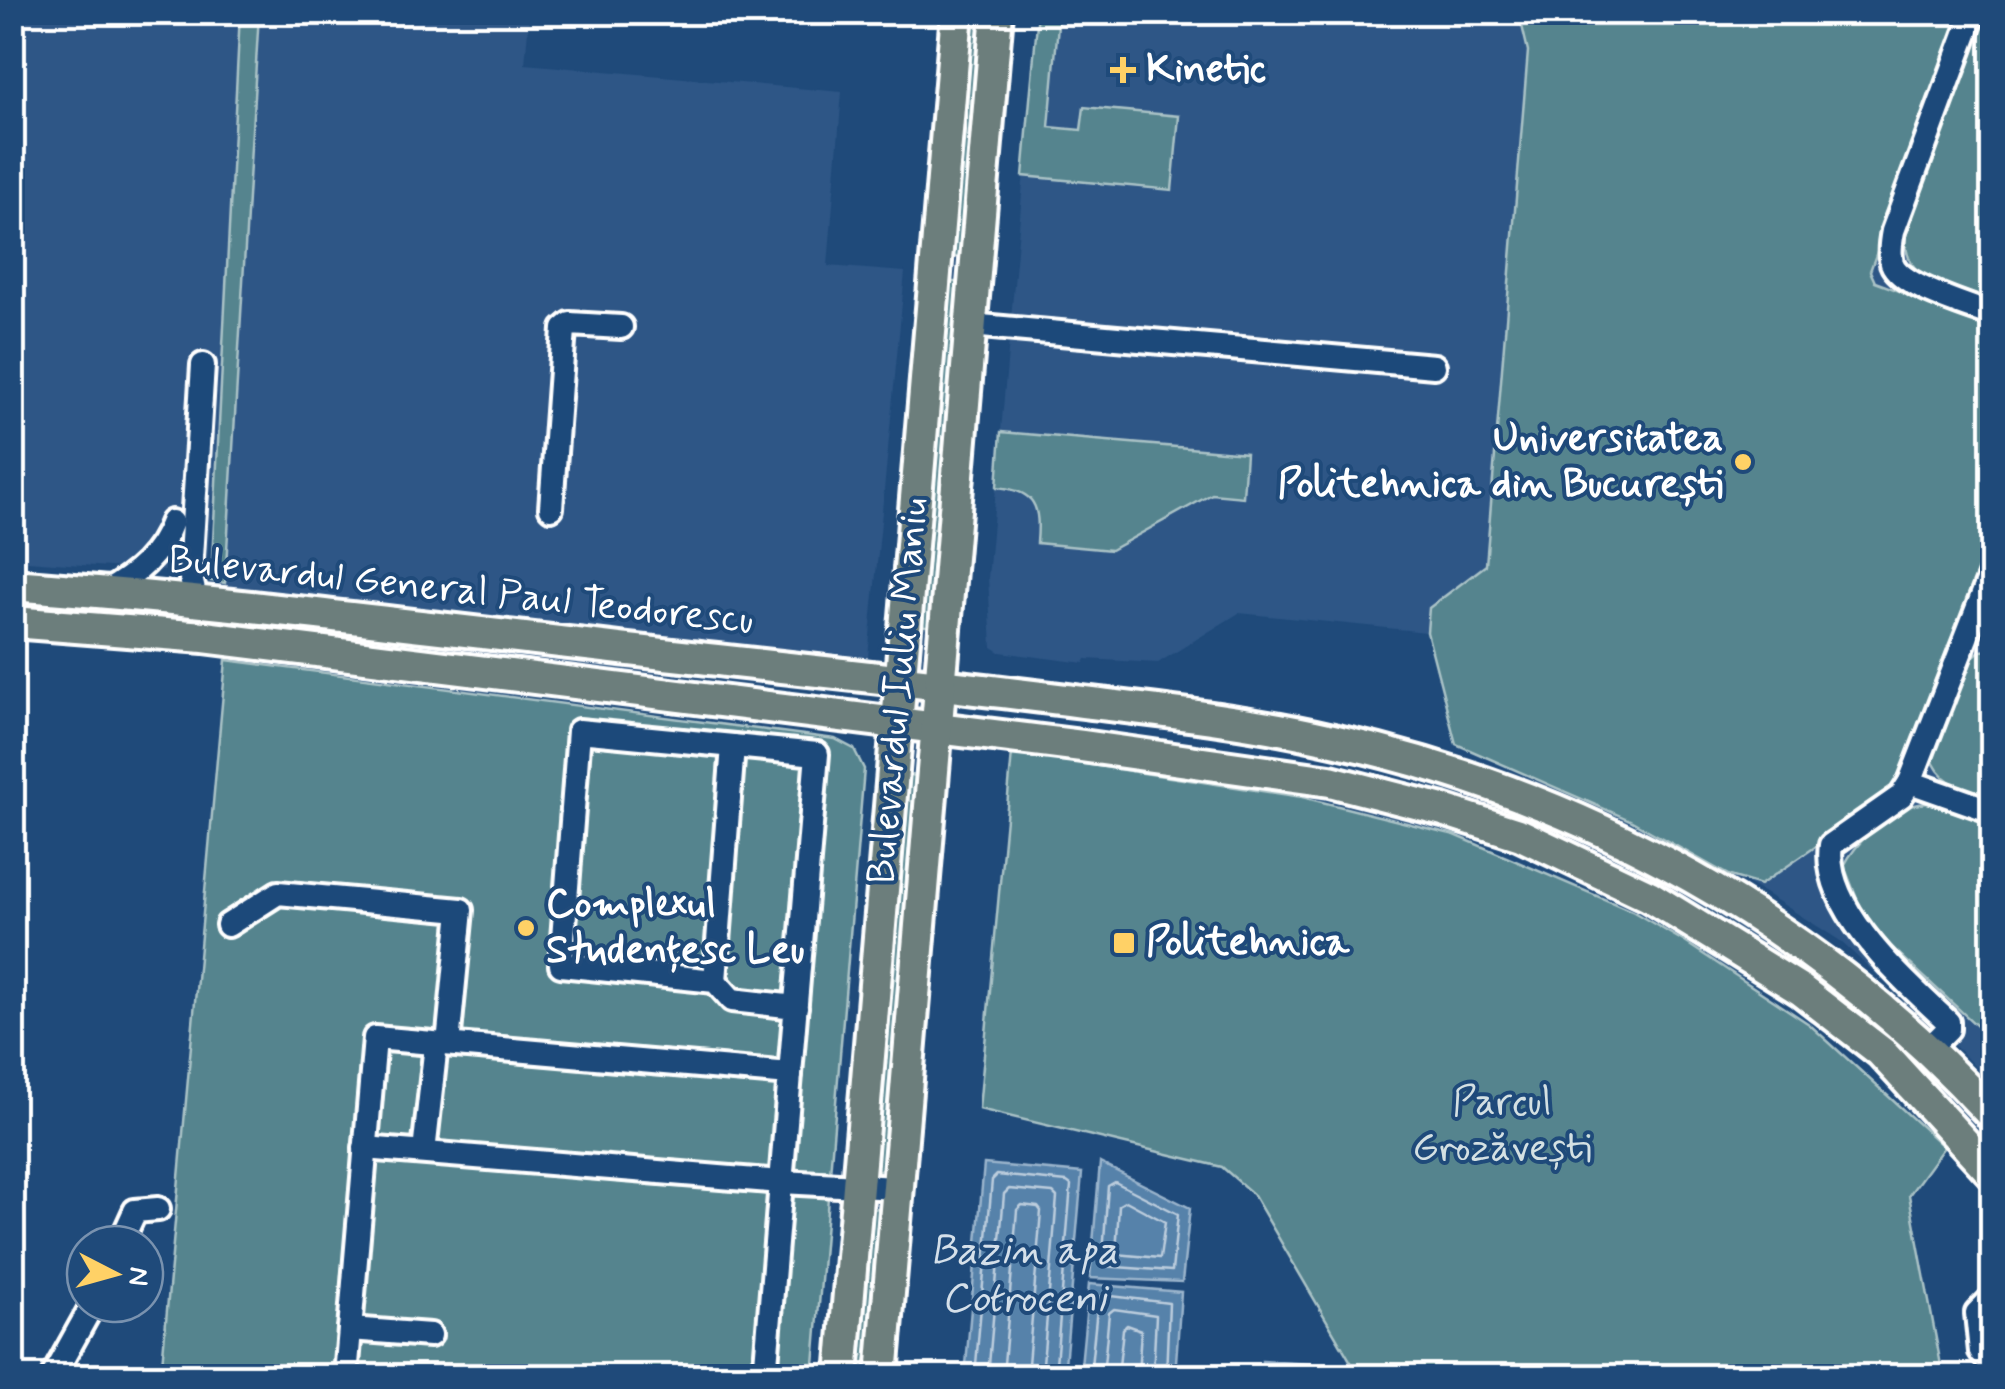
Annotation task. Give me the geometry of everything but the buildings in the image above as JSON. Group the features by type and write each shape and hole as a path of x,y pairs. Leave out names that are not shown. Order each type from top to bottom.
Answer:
{"main road":[{"name":"Bulevardul Iuliu Maniu","path":"842,1376 956,12"},
{"name":"Bulevardul Iuliu Maniu","path":"882,1376 997,12"},
{"name":"Bulevardul General Paul Teodorescu","path":"12,585 196,600 940,684 1250,724 1337,740 1532,800 1668,864 1753,914 1857,987 1929,1048 1992,1115"},
{"name":"Bulevardul General Paul Teodorescu","path":"12,622 204,637 937,727 1330,781 1443,810 1520,836 1650,896 1801,990 1880,1052 1979,1168"}],"street":[{"path":"1974,12 1892,231 1890,247 1892,263 1906,280 1991,311"},
{"path":"550,508 564,329 570,324 621,327"},
{"path":"970,325 1434,366"},
{"path":"106,592 146,564 183,519 203,366"},
{"path":"189,413 183,519 196,600"},
{"path":"1929,1048 1948,1029 1948,1022 1875,952 1857,926 1828,863 1831,845 1901,796 1910,782 1992,572"},
{"path":"765,1376 790,1074 796,1007 817,754 578,731 561,965 715,981 732,1000 796,1007"},
{"path":"715,981 733,746"},
{"path":"1910,782 1992,811"},
{"path":"228,925 278,894 460,910 424,1152"},
{"path":"346,1376 375,1038 790,1074"},
{"path":"365,1148 897,1188"},
{"path":"129,1224 135,1212 158,1209"},
{"path":"1988,1360 1982,1352 1977,1313 1992,1298"},
{"path":"52,1376 82,1324"},
{"path":"350,1329 430,1335"}],"shaded area":[{"path":"466,12 529,19 525,64 842,92 828,266 905,272 868,657 225,590 259,13"},
{"path":"12,13 240,13 220,421 206,574 13,560"},
{"path":"1038,13 1992,13 1992,1085 1839,940 1765,893 1630,820 1456,744 1426,632 1239,613 1158,663 1086,659 1084,663 1000,652 992,647 988,578"}],"green space":[{"path":"1038,12 1059,13 1049,127 1081,130 1084,107 1179,116 1172,190 1023,176"},
{"path":"240,13 259,13 225,583 211,581"},
{"path":"967,13 988,13 962,257 954,257 947,249"},
{"name":"Universitatea Politehnica din București","path":"1519,13 1964,13 1870,271 1875,282 1992,325 1992,532 1899,789 1760,885 1730,876 1630,820 1456,744 1427,632 1429,608 1486,565 1528,51"},
{"path":"1987,13 1992,13 1992,244 1985,266 1992,268 1987,296 1975,297 1923,276 1910,261 1905,240 1906,226"},
{"path":"949,282 960,282 937,627 915,625 943,287"},
{"path":"1001,432 1246,453 1243,497 1212,494 1111,550 1037,543 1033,503 1020,492 997,487"},
{"path":"1992,650 1992,800 1947,780 1931,755 1968,661 1980,651"},
{"name":"Complexul Studențesc Leu","path":"226,660 835,739 854,749 864,769 813,1376 161,1376"},
{"name":"Parcul Grozăvești","path":"1012,753 1302,797 1455,835 1632,911 1809,1024 1944,1147 1909,1195 1943,1376 1359,1376 1253,1194 1222,1167 979,1109"},
{"path":"906,774 916,776 884,1166 879,1171 874,1167"},
{"path":"1948,802 1992,819 1992,1040 1867,924 1844,866 1863,840 1889,817 1912,805"},
{"path":"877,1208 881,1213 867,1376 857,1376 871,1211"}],"water":[{"name":"Bazin apa Cotroceni","path":"1100,1163 1190,1208 1182,1282 1090,1278"},
{"name":"Bazin apa Cotroceni","path":"984,1164 1082,1173 1064,1376 965,1376"},
{"name":"Bazin apa Cotroceni","path":"1089,1284 1181,1292 1175,1376 1080,1376"},
{"path":"1262,1361 1325,1365 1325,1376 1261,1376"}],"place":[{"name":"Kinetic","path":"1123,70"},
{"name":"Universitatea Politehnica din București","path":"1743,462"},
{"name":"Complexul Studențesc Leu","path":"526,928"},
{"name":"Politehnica","path":"1124,943"}]}
